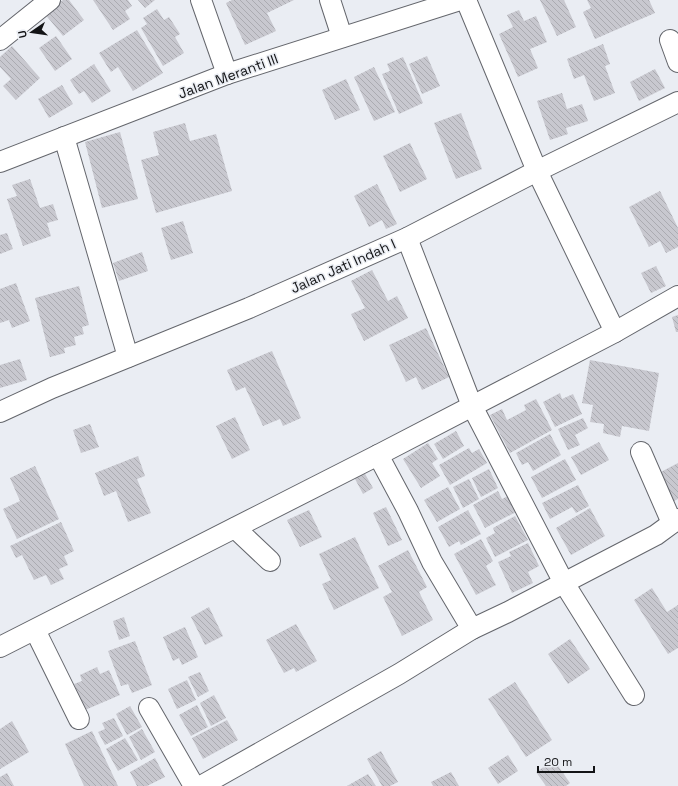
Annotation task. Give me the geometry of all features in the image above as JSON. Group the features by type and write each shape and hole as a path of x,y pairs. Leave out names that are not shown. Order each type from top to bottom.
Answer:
{"street":[{"path":"0,40 50,0"},
{"path":"201,0 227,74"},
{"path":"330,0 342,37"},
{"name":"Jalan Meranti III","path":"3,155 64,137 227,74 460,0"},
{"path":"466,0 537,171 614,332"},
{"path":"670,40 678,62"},
{"name":"Jalan Jati Indah I","path":"0,412 52,388 249,308 407,238 537,171 678,102"},
{"path":"64,137 128,357"},
{"path":"407,238 472,406 564,583 634,695"},
{"path":"0,647 378,455 614,332 678,296"},
{"path":"201,786 399,674 472,629 508,612 656,535 675,521 641,452"},
{"path":"378,455 432,562 472,629"},
{"path":"235,528 270,561"},
{"path":"35,630 79,719"},
{"path":"149,708 194,786"}],"building":[{"path":"63,0 69,0 84,20 63,36 45,14"},
{"path":"93,0 128,0 132,6 125,11 130,19 113,30"},
{"path":"138,0 155,0 145,8"},
{"path":"232,0 294,0 267,13 276,31 245,45 226,3"},
{"path":"540,0 564,0 576,27 557,36"},
{"path":"587,0 649,0 655,13 595,39 583,12 591,8"},
{"path":"157,9 164,20 169,17 180,34 175,37 184,53 163,66 141,28 147,24 143,18"},
{"path":"519,10 524,21 536,16 547,42 530,49 538,68 518,77 499,34 513,27 507,15"},
{"path":"137,30 163,73 133,91 118,67 111,72 99,53"},
{"path":"56,36 72,59 55,71 39,48"},
{"path":"603,44 610,64 605,66 615,93 594,101 584,75 574,79 567,59"},
{"path":"12,46 40,78 16,100 3,86 11,79 0,67 0,57"},
{"path":"427,56 440,86 422,94 409,64"},
{"path":"403,57 423,103 399,114 382,74 390,71 387,64"},
{"path":"94,64 111,91 92,103 84,91 79,94 70,80"},
{"path":"374,67 395,112 374,121 354,77"},
{"path":"655,69 665,88 639,101 630,82"},
{"path":"346,79 360,110 335,120 322,90"},
{"path":"62,85 73,104 49,118 38,99"},
{"path":"562,93 567,109 582,104 588,121 566,128 568,134 550,140 537,101"},
{"path":"461,113 482,169 456,179 434,123"},
{"path":"185,123 190,141 216,134 232,191 156,213 141,160 159,155 153,132"},
{"path":"120,132 138,199 102,208 85,142"},
{"path":"410,143 427,179 400,192 383,156"},
{"path":"30,179 40,208 53,204 58,220 47,223 51,236 23,246 7,199 17,196 12,185"},
{"path":"377,184 397,224 386,229 382,220 369,227 354,196"},
{"path":"660,191 678,228 678,247 666,253 660,241 649,247 629,207"},
{"path":"183,221 193,253 171,260 161,228"},
{"path":"7,233 13,249 0,254 0,235"},
{"path":"142,252 148,271 119,281 113,263"},
{"path":"656,266 666,286 651,293 641,273"},
{"path":"372,270 388,301 397,296 408,318 364,341 351,314 365,308 351,281"},
{"path":"16,283 30,321 12,328 9,320 0,323 0,289"},
{"path":"79,286 89,325 82,327 84,334 74,337 76,345 64,348 65,353 50,357 35,298"},
{"path":"678,315 678,332 676,332 672,317"},
{"path":"426,328 449,377 422,390 416,377 406,382 389,345"},
{"path":"272,351 301,418 283,426 280,419 263,426 245,387 236,391 227,370"},
{"path":"20,359 27,380 0,388 0,365"},
{"path":"590,360 659,373 649,431 622,426 620,437 603,433 604,424 590,422 593,405 582,403"},
{"path":"560,393 562,399 573,394 582,414 555,427 543,402"},
{"path":"536,399 552,430 510,453 490,415 502,409 507,420 526,410 524,405"},
{"path":"235,417 250,450 232,459 216,426"},
{"path":"583,418 588,428 575,435 580,445 568,450 558,429"},
{"path":"90,424 99,447 81,453 73,430"},
{"path":"456,431 464,446 443,459 434,444"},
{"path":"550,434 561,455 533,471 528,462 522,465 516,453"},
{"path":"599,442 609,460 581,475 571,457"},
{"path":"428,443 438,459 432,463 440,476 421,488 403,459"},
{"path":"469,448 472,453 479,449 487,463 450,485 439,465"},
{"path":"138,456 145,476 137,479 151,513 128,522 116,491 104,496 95,473"},
{"path":"565,459 576,480 542,498 531,477"},
{"path":"678,463 678,499 672,502 657,474"},
{"path":"35,466 59,519 17,539 3,509 20,501 10,478"},
{"path":"489,469 498,488 481,497 472,478"},
{"path":"364,472 373,488 363,494 354,477"},
{"path":"469,479 479,499 463,508 453,487"},
{"path":"578,485 589,506 576,513 572,507 550,519 542,503"},
{"path":"448,487 460,509 437,522 424,500"},
{"path":"498,491 502,499 508,496 516,512 485,528 473,505"},
{"path":"386,507 402,540 388,546 373,513"},
{"path":"590,508 605,536 571,555 556,528"},
{"path":"309,510 322,537 300,547 287,520"},
{"path":"468,510 481,534 461,545 459,541 449,547 438,527"},
{"path":"515,516 528,540 495,557 486,538 495,533 493,528"},
{"path":"61,522 74,551 64,556 68,565 59,569 64,579 51,585 46,575 34,580 22,555 16,558 10,546"},
{"path":"355,537 379,588 334,610 322,584 331,580 319,554"},
{"path":"481,539 493,561 486,566 496,585 476,595 454,554"},
{"path":"528,543 539,566 528,572 533,583 512,593 498,562 511,556 509,552"},
{"path":"408,550 427,587 419,592 433,620 402,636 383,597 392,592 378,566"},
{"path":"652,588 667,612 678,605 678,648 668,654 634,600"},
{"path":"209,607 223,636 205,645 191,617"},
{"path":"124,617 130,636 119,640 113,621"},
{"path":"296,624 317,661 296,672 294,668 284,673 266,640"},
{"path":"185,627 198,657 182,665 179,658 173,661 163,637"},
{"path":"570,639 590,669 568,684 548,654"},
{"path":"135,641 152,685 132,693 128,684 121,686 108,651"},
{"path":"97,667 100,674 109,670 120,695 85,710 74,684 82,681 80,675"},
{"path":"200,672 209,691 198,697 188,677"},
{"path":"187,680 196,700 177,709 168,689"},
{"path":"515,682 552,740 526,757 488,699"},
{"path":"214,695 226,718 211,726 200,703"},
{"path":"197,705 208,727 191,736 179,715"},
{"path":"130,706 142,727 127,735 116,714"},
{"path":"114,718 123,736 105,745 98,732 105,729 102,723"},
{"path":"227,720 238,740 203,759 192,738"},
{"path":"12,721 29,752 0,769 0,729"},
{"path":"142,729 155,752 141,760 129,737"},
{"path":"92,731 118,786 84,786 65,744"},
{"path":"125,738 138,760 118,771 106,749"},
{"path":"381,751 398,782 390,786 382,786 367,759"},
{"path":"508,755 518,771 498,784 488,768"},
{"path":"155,758 165,777 147,786 137,786 130,772"},
{"path":"554,760 570,783 566,786 546,786 536,772"},
{"path":"451,772 459,786 433,786 431,782"},
{"path":"7,773 14,786 0,786 0,777"},
{"path":"368,774 376,786 347,786"}]}
